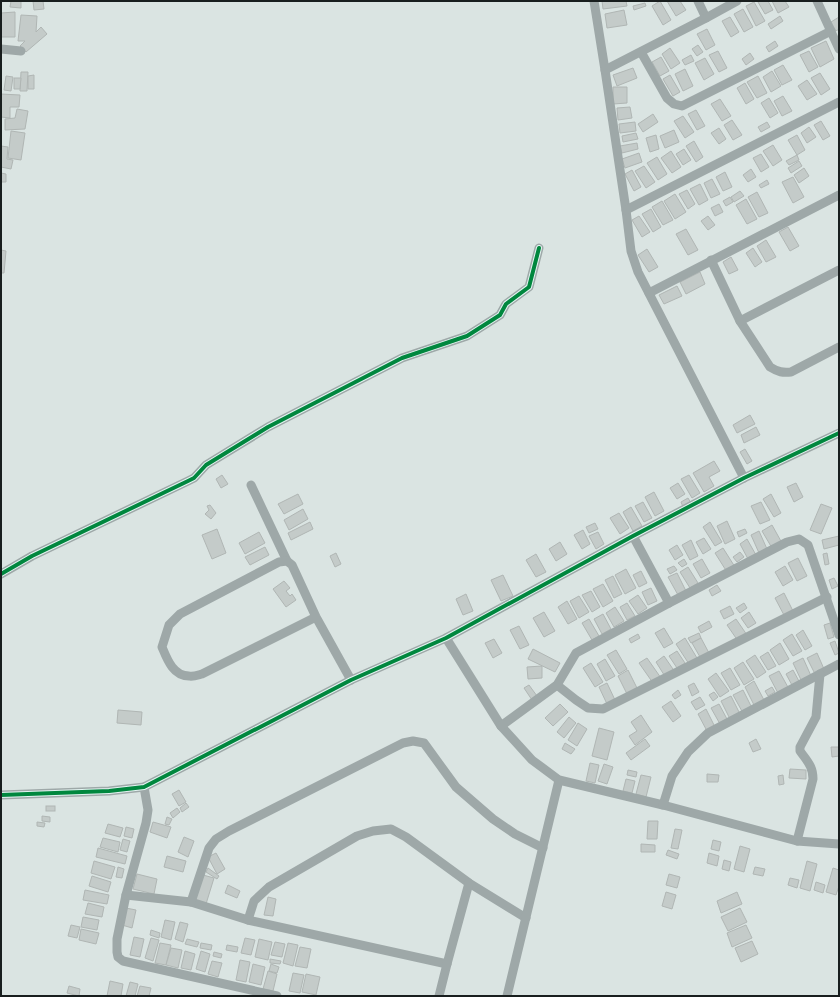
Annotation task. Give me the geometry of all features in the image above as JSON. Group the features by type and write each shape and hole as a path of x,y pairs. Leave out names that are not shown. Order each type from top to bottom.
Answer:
{"street":[{"path":"594,1 631,251 638,272 744,478"},
{"path":"698,1 706,18"},
{"path":"605,70 737,1"},
{"path":"817,1 839,49"},
{"path":"641,52 667,98 674,104 682,106 831,31"},
{"path":"1,49 21,51"},
{"path":"626,210 839,102"},
{"path":"649,293 839,195"},
{"path":"1,574 32,556 194,478 206,465 268,427 402,358 467,336 500,315 506,304 529,287 540,248"},
{"path":"712,260 740,321 770,367 776,371 792,372 839,347"},
{"path":"740,321 839,270"},
{"path":"1,795 109,791 144,788 351,680 446,638 633,536 744,478 839,433"},
{"path":"251,485 287,561 292,565 316,617 351,680"},
{"path":"633,536 669,603"},
{"path":"501,726 557,685 576,653 787,542 799,539 808,545 839,635"},
{"path":"287,561 279,562 180,614 169,626 162,647 169,665 178,672 188,676 202,674 316,617"},
{"path":"557,685 588,708 604,709 827,597"},
{"path":"446,638 501,726 532,760 560,780 663,805 797,841 839,844"},
{"path":"663,805 672,776 688,752 708,733 839,664"},
{"path":"797,841 813,779 813,771 811,766 800,751 800,747 816,717 820,674"},
{"path":"191,902 209,848 216,839 403,743 413,741 424,743 456,787 493,819 515,834 543,848"},
{"path":"507,996 560,780"},
{"path":"144,788 148,810 116,939 118,957 123,961 277,996"},
{"path":"248,920 254,900 269,887 357,836 373,831 391,829 406,837 469,883 526,918"},
{"path":"439,996 469,883"},
{"path":"126,894 191,902 248,920 447,964"}],"building":[{"path":"11,1 21,1 21,8 10,7"},
{"path":"33,1 43,1 44,9 34,10"},
{"path":"602,1 626,1 627,6 603,9"},
{"path":"660,1 671,20 663,25 652,6"},
{"path":"667,1 680,1 686,10 676,16"},
{"path":"768,1 773,10 765,14 758,2"},
{"path":"772,1 785,1 789,7 778,13"},
{"path":"754,2 765,21 756,26 746,6"},
{"path":"645,3 646,6 634,10 633,6"},
{"path":"743,9 753,27 744,32 734,14"},
{"path":"624,10 627,25 607,28 605,14"},
{"path":"15,12 15,37 1,37 1,13"},
{"path":"21,15 37,16 36,32 41,27 47,34 26,52 20,46 25,41 18,41"},
{"path":"780,16 783,21 771,29 768,24"},
{"path":"730,17 739,32 731,37 722,21"},
{"path":"839,17 839,29 836,31 831,22"},
{"path":"707,29 715,45 706,50 697,34"},
{"path":"775,41 778,46 769,52 766,47"},
{"path":"826,41 834,59 820,67 811,48"},
{"path":"698,45 703,52 697,56 692,49"},
{"path":"670,48 680,63 671,69 662,54"},
{"path":"718,51 727,68 719,72 709,55"},
{"path":"809,51 818,67 809,72 800,55"},
{"path":"750,53 754,59 746,65 742,59"},
{"path":"691,55 694,61 685,65 682,60"},
{"path":"661,57 669,71 660,76 652,62"},
{"path":"705,58 714,74 704,80 695,63"},
{"path":"783,65 792,80 782,85 774,70"},
{"path":"633,68 637,78 617,86 613,75"},
{"path":"685,69 693,86 683,91 675,74"},
{"path":"772,71 781,86 771,92 763,77"},
{"path":"21,72 28,72 27,91 20,91"},
{"path":"820,73 830,89 821,95 811,78"},
{"path":"34,75 34,89 28,89 28,76"},
{"path":"670,75 680,92 673,96 663,79"},
{"path":"6,76 13,77 11,91 4,90"},
{"path":"758,76 767,93 757,98 747,82"},
{"path":"14,78 21,78 20,89 14,89"},
{"path":"807,80 817,94 807,100 798,86"},
{"path":"745,83 754,99 746,104 737,88"},
{"path":"613,87 627,87 627,103 613,104"},
{"path":"1,94 20,95 19,107 10,107 10,118 1,117"},
{"path":"783,96 792,111 782,116 774,101"},
{"path":"769,98 778,113 770,118 761,103"},
{"path":"720,99 731,116 722,121 711,104"},
{"path":"630,107 632,118 618,120 617,108"},
{"path":"17,109 28,111 25,129 5,130 5,119 15,118"},
{"path":"696,110 705,126 697,130 688,114"},
{"path":"653,114 658,122 643,132 638,124"},
{"path":"683,116 694,132 685,138 674,121"},
{"path":"732,120 742,135 733,140 724,125"},
{"path":"821,121 830,136 823,140 814,125"},
{"path":"635,122 636,131 620,133 619,124"},
{"path":"767,122 770,127 761,132 758,127"},
{"path":"809,127 816,137 807,143 801,133"},
{"path":"719,128 726,139 719,144 711,133"},
{"path":"674,130 679,142 665,148 660,136"},
{"path":"11,131 25,133 21,160 8,158"},
{"path":"636,133 638,139 623,142 622,136"},
{"path":"656,135 659,149 650,152 646,138"},
{"path":"797,135 805,150 797,155 788,140"},
{"path":"694,141 703,157 696,162 686,146"},
{"path":"637,143 638,149 622,153 620,146"},
{"path":"773,145 782,160 773,166 763,151"},
{"path":"1,146 8,147 7,159 13,160 11,169 1,167"},
{"path":"684,149 691,160 683,165 676,154"},
{"path":"671,151 681,167 672,173 661,158"},
{"path":"639,153 642,162 625,168 622,159"},
{"path":"761,154 769,167 761,172 753,158"},
{"path":"797,155 799,160 789,165 786,161"},
{"path":"657,157 667,174 658,180 647,163"},
{"path":"799,161 802,166 791,173 788,168"},
{"path":"644,166 655,182 646,188 635,171"},
{"path":"804,168 809,176 799,183 794,175"},
{"path":"751,169 756,177 748,182 743,175"},
{"path":"632,170 641,187 634,191 625,174"},
{"path":"725,172 732,187 723,191 716,177"},
{"path":"1,173 6,174 6,182 1,182"},
{"path":"793,177 804,197 793,203 782,182"},
{"path":"712,179 720,194 711,198 704,183"},
{"path":"767,180 769,184 761,188 759,185"},
{"path":"700,184 708,200 699,205 690,189"},
{"path":"687,190 695,204 688,209 679,194"},
{"path":"740,191 744,196 734,202 731,197"},
{"path":"757,192 768,213 759,217 748,197"},
{"path":"675,194 686,212 675,219 664,201"},
{"path":"730,197 733,202 726,206 723,201"},
{"path":"746,199 757,219 747,224 736,205"},
{"path":"662,201 673,220 663,225 652,207"},
{"path":"719,204 723,212 715,216 711,208"},
{"path":"651,209 661,227 653,232 642,214"},
{"path":"639,216 650,232 642,237 632,220"},
{"path":"708,216 715,225 708,230 701,221"},
{"path":"788,227 799,246 790,251 779,232"},
{"path":"686,229 698,250 688,255 676,234"},
{"path":"766,240 776,257 766,262 757,246"},
{"path":"753,248 762,262 755,267 746,253"},
{"path":"647,249 658,267 649,272 638,255"},
{"path":"1,250 6,251 4,273 1,273"},
{"path":"731,257 738,270 729,274 723,262"},
{"path":"700,272 705,284 686,294 680,282"},
{"path":"677,286 682,296 664,304 659,295"},
{"path":"750,415 755,424 737,433 733,425"},
{"path":"756,427 760,435 744,443 741,435"},
{"path":"745,449 752,461 747,464 740,452"},
{"path":"714,461 720,471 709,477 714,486 704,492 693,473"},
{"path":"222,475 228,484 221,488 216,479"},
{"path":"689,475 700,493 692,498 681,479"},
{"path":"678,483 685,494 677,499 670,488"},
{"path":"796,483 803,497 794,502 787,487"},
{"path":"654,492 664,511 655,516 645,497"},
{"path":"298,494 303,504 284,514 278,504"},
{"path":"771,494 781,513 774,517 763,499"},
{"path":"688,498 691,503 683,507 681,502"},
{"path":"643,502 652,518 644,522 635,506"},
{"path":"761,502 770,520 760,524 751,506"},
{"path":"821,504 832,508 821,534 810,530"},
{"path":"210,505 216,513 211,519 205,514 209,510 207,506"},
{"path":"631,507 642,526 633,531 623,512"},
{"path":"303,509 308,519 289,530 284,520"},
{"path":"619,513 629,528 620,534 610,518"},
{"path":"727,521 735,539 725,544 717,526"},
{"path":"310,522 313,529 291,540 288,533"},
{"path":"710,522 722,542 715,546 703,527"},
{"path":"595,523 598,529 589,533 586,527"},
{"path":"772,525 782,543 772,548 762,531"},
{"path":"217,529 226,553 212,559 202,535"},
{"path":"745,529 747,533 739,537 737,532"},
{"path":"583,530 590,544 582,549 574,535"},
{"path":"759,531 767,549 759,553 751,535"},
{"path":"259,532 265,543 245,554 239,543"},
{"path":"598,532 604,544 596,549 589,536"},
{"path":"839,536 839,545 824,549 822,540"},
{"path":"704,538 711,549 703,554 696,542"},
{"path":"747,539 756,555 748,559 740,544"},
{"path":"691,540 698,556 690,560 682,545"},
{"path":"560,542 567,554 556,561 549,549"},
{"path":"677,545 683,555 675,560 669,550"},
{"path":"265,547 269,555 250,565 245,557"},
{"path":"723,548 735,567 727,572 715,553"},
{"path":"740,552 744,557 737,562 733,557"},
{"path":"336,553 341,564 335,567 330,556"},
{"path":"827,553 829,564 825,565 823,554"},
{"path":"536,554 546,572 536,577 526,560"},
{"path":"798,558 807,576 797,581 788,563"},
{"path":"684,559 687,564 682,567 678,563"},
{"path":"702,559 710,573 701,578 693,564"},
{"path":"674,566 677,570 670,574 667,569"},
{"path":"785,566 793,580 783,586 775,572"},
{"path":"688,567 698,583 690,588 680,572"},
{"path":"626,569 636,588 625,594 615,575"},
{"path":"641,571 647,583 639,587 633,575"},
{"path":"677,573 686,591 678,595 668,577"},
{"path":"503,575 513,596 501,601 491,580"},
{"path":"613,576 622,594 614,598 605,580"},
{"path":"834,578 838,586 832,589 829,580"},
{"path":"284,581 290,588 286,591 290,596 292,594 296,600 286,607 273,589"},
{"path":"603,584 613,601 603,607 593,589"},
{"path":"717,585 721,591 712,596 709,590"},
{"path":"651,588 657,601 648,605 642,592"},
{"path":"591,591 600,607 592,612 582,595"},
{"path":"784,593 794,613 785,617 775,598"},
{"path":"466,594 473,611 463,615 456,599"},
{"path":"638,595 647,608 638,614 629,601"},
{"path":"579,596 589,612 579,618 570,601"},
{"path":"567,601 577,619 568,624 558,607"},
{"path":"627,603 635,616 627,620 620,607"},
{"path":"744,603 747,608 740,613 736,608"},
{"path":"730,606 734,614 724,619 720,611"},
{"path":"615,607 624,621 614,627 606,613"},
{"path":"544,612 555,631 544,637 533,618"},
{"path":"749,612 756,623 748,628 741,618"},
{"path":"603,614 611,629 602,634 594,619"},
{"path":"589,619 599,636 592,640 582,623"},
{"path":"736,619 747,635 738,641 727,625"},
{"path":"709,621 712,627 701,633 698,627"},
{"path":"830,623 834,637 828,639 824,625"},
{"path":"519,626 529,645 520,649 510,630"},
{"path":"664,628 673,643 664,648 655,633"},
{"path":"803,630 812,646 805,650 796,635"},
{"path":"699,633 701,638 691,643 688,638"},
{"path":"638,634 640,638 631,643 629,639"},
{"path":"792,634 802,651 793,656 783,640"},
{"path":"685,638 697,658 689,664 676,644"},
{"path":"701,638 709,653 700,657 692,643"},
{"path":"494,639 502,653 493,658 485,643"},
{"path":"835,641 839,653 835,655 830,643"},
{"path":"780,643 789,659 779,665 770,650"},
{"path":"533,649 560,663 555,672 528,659"},
{"path":"616,650 627,669 619,674 607,655"},
{"path":"677,651 685,663 677,668 669,656"},
{"path":"768,652 776,666 768,670 760,657"},
{"path":"817,653 824,669 815,674 807,658"},
{"path":"755,655 766,672 757,678 746,661"},
{"path":"664,656 675,672 666,678 656,662"},
{"path":"647,658 661,678 653,683 639,663"},
{"path":"803,658 812,678 802,682 793,663"},
{"path":"605,659 615,676 606,681 597,664"},
{"path":"743,662 754,679 744,685 734,668"},
{"path":"591,663 603,682 595,687 583,668"},
{"path":"542,666 542,678 528,679 527,667"},
{"path":"730,668 740,685 731,690 721,673"},
{"path":"628,670 637,688 627,694 618,676"},
{"path":"793,670 800,683 793,687 786,674"},
{"path":"779,671 789,689 779,695 769,676"},
{"path":"716,673 729,691 720,697 708,679"},
{"path":"754,681 764,700 754,705 745,687"},
{"path":"607,683 615,700 607,704 599,687"},
{"path":"694,683 699,692 692,696 688,686"},
{"path":"529,685 537,696 532,700 524,688"},
{"path":"772,687 775,692 768,696 765,691"},
{"path":"678,690 681,695 675,699 672,695"},
{"path":"743,690 752,708 743,713 733,695"},
{"path":"714,692 718,697 713,701 709,695"},
{"path":"731,696 740,714 730,719 721,701"},
{"path":"700,697 705,705 696,710 691,702"},
{"path":"671,701 681,716 673,722 662,707"},
{"path":"560,704 568,712 553,726 545,718"},
{"path":"719,704 727,719 720,724 711,708"},
{"path":"706,709 715,727 707,731 698,714"},
{"path":"118,710 142,712 141,725 117,723"},
{"path":"641,715 652,732 635,745 629,736 637,731 631,722"},
{"path":"569,717 576,723 564,738 557,732"},
{"path":"578,723 587,729 577,746 568,740"},
{"path":"599,728 614,732 607,760 592,756"},
{"path":"645,739 650,746 631,760 626,753"},
{"path":"756,739 761,749 753,752 749,743"},
{"path":"565,743 575,749 571,754 562,749"},
{"path":"831,747 839,747 839,756 832,757"},
{"path":"590,763 599,765 595,783 586,781"},
{"path":"604,764 613,767 607,784 598,781"},
{"path":"790,769 806,770 806,779 789,778"},
{"path":"628,770 637,772 636,777 627,775"},
{"path":"707,774 719,775 718,782 707,782"},
{"path":"641,775 651,777 646,797 636,794"},
{"path":"783,775 784,784 779,785 778,776"},
{"path":"626,779 635,781 632,793 623,791"},
{"path":"179,790 186,802 179,806 172,794"},
{"path":"186,803 189,807 182,812 180,808"},
{"path":"46,806 55,806 55,811 46,811"},
{"path":"177,808 180,812 173,818 170,813"},
{"path":"42,816 50,817 50,822 42,821"},
{"path":"167,817 172,819 169,825 165,824"},
{"path":"648,821 658,821 657,839 647,839"},
{"path":"37,822 45,823 44,827 37,826"},
{"path":"153,822 171,827 167,838 150,832"},
{"path":"108,824 123,828 120,837 105,833"},
{"path":"126,827 134,829 132,838 124,836"},
{"path":"675,829 682,830 678,849 671,848"},
{"path":"184,837 194,841 188,857 178,852"},
{"path":"103,838 120,842 118,852 100,847"},
{"path":"123,839 130,841 127,852 120,850"},
{"path":"713,840 721,842 719,851 711,849"},
{"path":"641,844 655,845 655,852 641,852"},
{"path":"740,846 750,849 744,872 734,869"},
{"path":"98,848 127,856 125,864 96,857"},
{"path":"668,850 679,854 677,859 666,855"},
{"path":"216,853 225,869 217,874 208,857"},
{"path":"709,853 719,856 717,866 707,863"},
{"path":"167,856 186,861 183,872 164,867"},
{"path":"724,860 731,862 729,871 722,869"},
{"path":"94,861 115,867 111,879 91,873"},
{"path":"807,861 817,864 810,891 800,888"},
{"path":"118,867 124,869 122,878 116,877"},
{"path":"755,867 765,869 763,876 753,874"},
{"path":"208,868 219,876 217,879 206,872"},
{"path":"833,868 839,870 839,886 836,895 826,892"},
{"path":"137,874 157,879 154,894 133,889"},
{"path":"669,874 680,877 677,888 666,885"},
{"path":"203,875 214,878 206,904 195,901"},
{"path":"92,876 111,882 108,892 89,886"},
{"path":"790,878 799,880 797,888 788,885"},
{"path":"816,882 825,885 823,893 814,890"},
{"path":"228,885 240,891 237,898 225,893"},
{"path":"85,890 109,895 107,904 83,900"},
{"path":"666,892 676,895 672,909 662,906"},
{"path":"737,892 742,904 721,913 717,901"},
{"path":"268,897 276,899 273,916 264,915"},
{"path":"88,903 104,907 102,917 85,914"},
{"path":"126,908 136,910 132,928 122,925"},
{"path":"740,908 747,922 728,931 721,917"},
{"path":"83,917 99,920 97,930 81,927"},
{"path":"165,920 175,922 171,940 161,937"},
{"path":"180,922 188,924 183,942 175,939"},
{"path":"71,925 80,927 77,938 68,936"},
{"path":"746,925 752,938 732,947 727,933"},
{"path":"81,929 99,933 96,944 79,940"},
{"path":"151,930 160,933 159,938 150,935"},
{"path":"134,937 144,939 140,957 130,955"},
{"path":"151,938 159,940 153,961 145,958"},
{"path":"245,938 255,940 251,955 241,953"},
{"path":"187,939 199,942 197,947 185,944"},
{"path":"259,939 272,942 268,960 255,957"},
{"path":"752,941 758,954 741,962 735,948"},
{"path":"275,942 285,944 282,957 271,955"},
{"path":"160,943 171,945 166,965 155,963"},
{"path":"201,943 212,945 211,950 200,948"},
{"path":"288,943 298,945 293,966 283,963"},
{"path":"227,945 238,947 237,952 226,950"},
{"path":"300,947 311,949 307,968 295,966"},
{"path":"171,948 182,950 178,968 166,965"},
{"path":"185,951 195,954 191,970 181,968"},
{"path":"201,951 210,954 205,972 196,969"},
{"path":"214,952 222,954 221,958 213,956"},
{"path":"270,959 281,961 280,964 270,963"},
{"path":"240,960 250,962 246,982 236,980"},
{"path":"212,961 222,963 218,977 208,974"},
{"path":"253,964 265,967 261,985 249,982"},
{"path":"271,964 279,967 277,973 269,971"},
{"path":"268,971 277,974 273,991 263,989"},
{"path":"293,973 304,975 300,993 289,991"},
{"path":"306,974 320,977 316,995 302,992"},
{"path":"110,981 123,984 121,996 107,996"},
{"path":"130,982 138,984 135,996 126,996"},
{"path":"69,986 80,989 79,996 67,993"},
{"path":"140,986 151,988 149,996 137,996"}],"cycle path":[{"path":"1,574 32,556 194,478 206,465 268,427 402,358 467,336 500,315 506,304 529,287 539,248"},
{"path":"1,795 109,791 144,787 351,680 446,638 633,536 744,478 839,433"}]}
